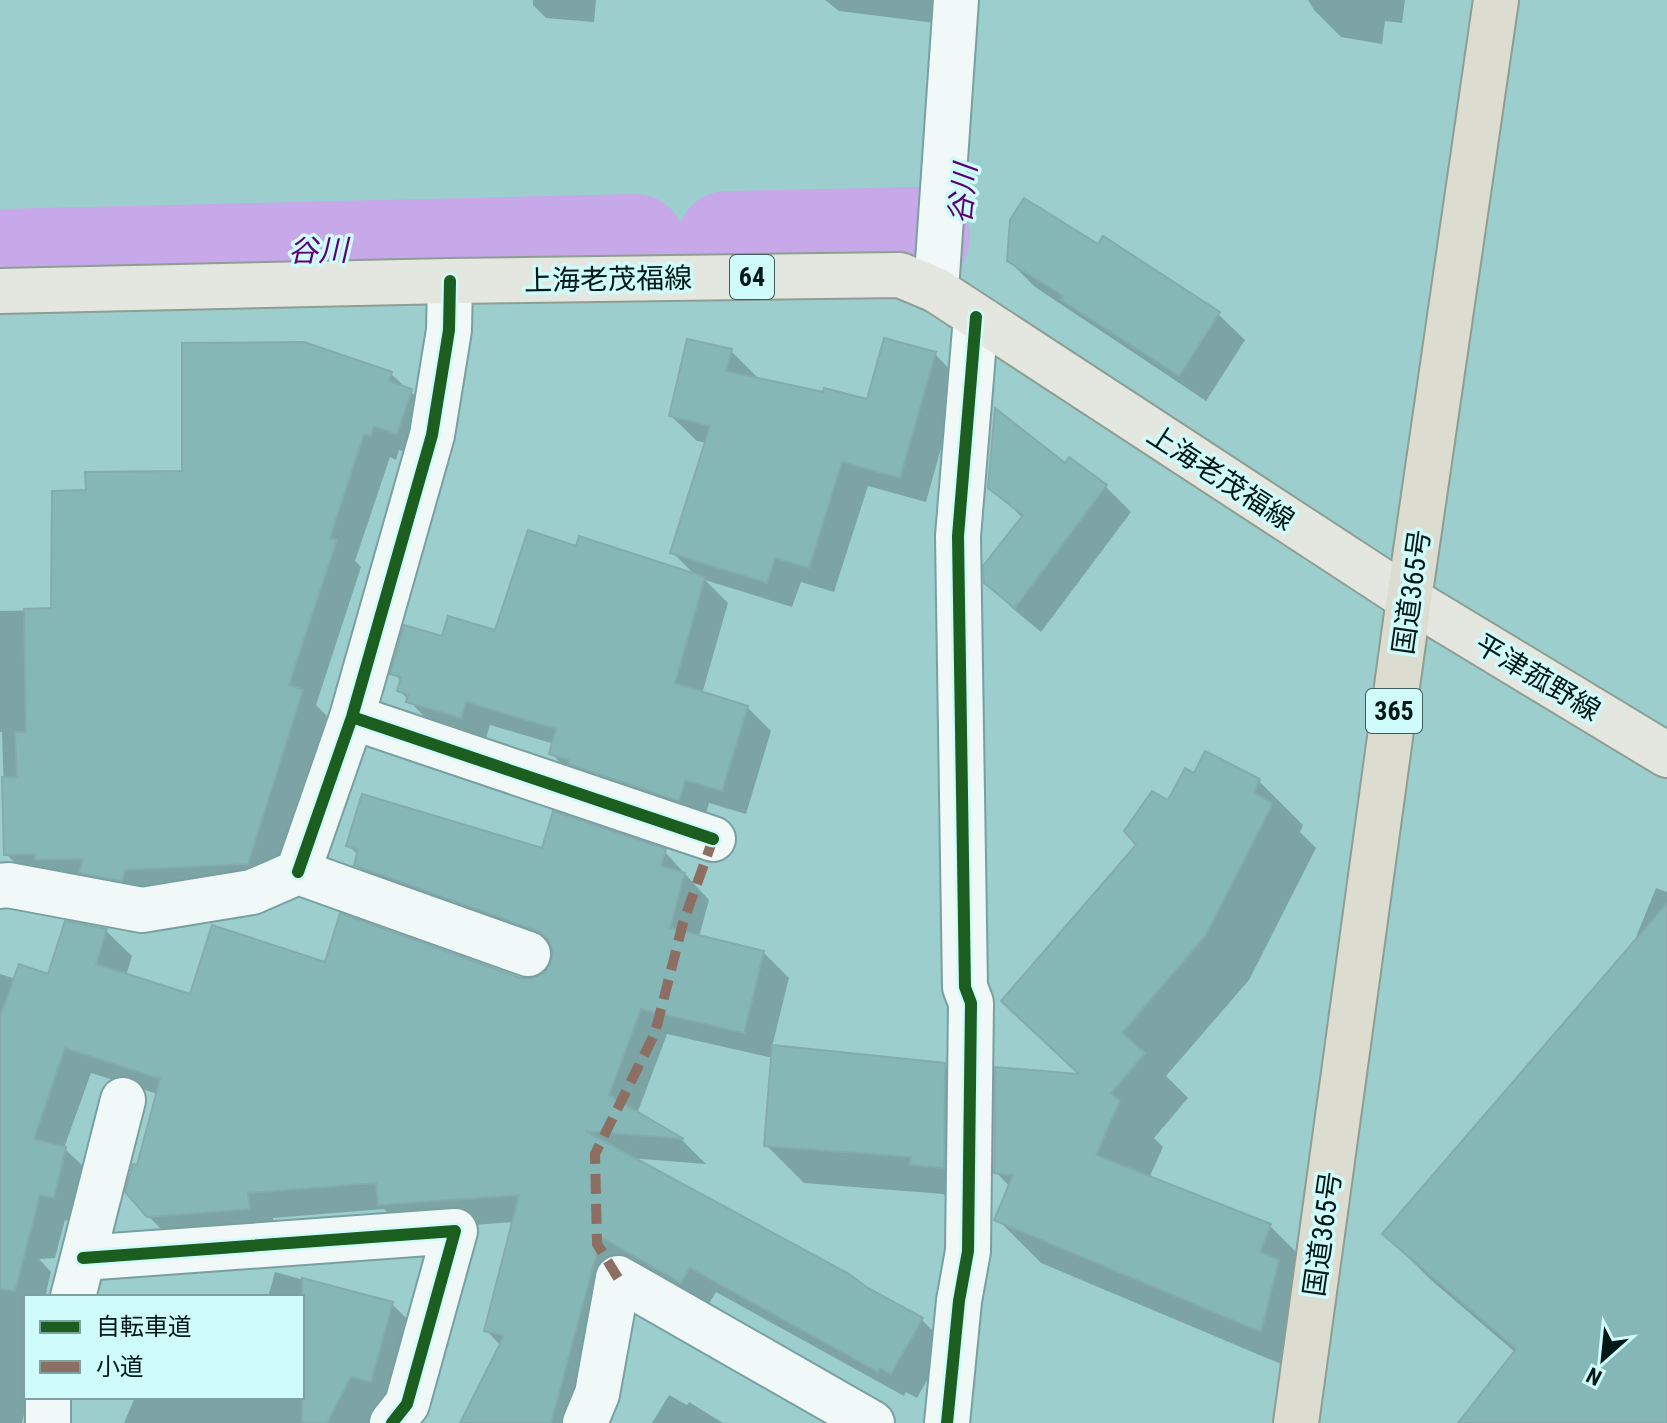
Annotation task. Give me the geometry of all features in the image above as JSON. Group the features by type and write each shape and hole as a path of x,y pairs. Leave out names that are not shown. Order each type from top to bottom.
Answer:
{"highway":[{"name":"国道365号","path":"1296,1423 1409,599 1496,0"}],"main road":[{"name":"上海老茂福線","path":"0,291 900,275 936,290 1409,599"},
{"name":"平津菰野線","path":"1409,599 1667,755"}],"street":[{"path":"936,290 956,0"},
{"path":"298,872 352,717 432,435 449,330 450,281"},
{"path":"947,1423 959,1301 968,1251 971,1003 965,987 958,536 976,317"},
{"path":"352,717 713,839"},
{"path":"0,886 142,910 252,892 298,872 528,954"},
{"path":"123,1100 78,1277 455,1231 407,1404 392,1423"},
{"path":"585,1423 597,1394 618,1278 872,1423"},
{"path":"48,1399 48,1423"}],"building":[{"path":"1024,198 1098,244 1103,236 1220,312 1179,376 1061,300 1063,296 1007,261 1010,220"},
{"path":"884,338 936,352 900,478 842,462 809,568 775,558 767,583 670,553 710,426 669,416 687,339 732,349 726,371 823,392 824,388 867,399"},
{"path":"304,342 392,372 389,381 412,389 397,434 374,426 371,436 364,434 330,538 337,540 289,685 303,690 248,864 125,870 122,881 79,873 83,859 35,860 35,854 4,855 2,777 17,777 15,732 26,732 24,609 51,608 52,491 86,490 85,472 182,471 182,343"},
{"path":"995,408 1065,463 1069,457 1107,485 1015,608 984,583 983,566 1023,515 988,488"},
{"path":"528,530 576,546 579,536 705,577 675,683 748,706 722,791 685,780 679,801 568,764 569,760 549,754 556,729 466,702 461,718 406,702 408,695 397,691 401,677 390,674 404,625 442,636 448,616 495,630"},
{"path":"1205,751 1260,779 1254,793 1273,803 1206,935 1122,1033 1145,1053 1111,1093 1120,1101 1096,1155 1271,1224 1260,1252 1279,1260 1261,1332 994,1220 1013,1175 994,1173 995,1067 1079,1074 1001,1001 1136,845 1124,831 1152,791 1168,800 1185,768 1194,773"},
{"path":"362,794 542,848 553,811 666,849 661,866 685,873 670,928 764,951 744,1033 641,1009 609,1095 684,1139 585,1131 849,1274 923,1318 891,1374 880,1368 878,1372 690,1268 681,1283 601,1237 551,1423 460,1423 504,1336 484,1331 519,1195 378,1205 376,1183 248,1193 250,1209 147,1217 125,1192 133,1164 137,1165 160,1079 65,1048 34,1139 66,1147 54,1198 40,1195 15,1291 0,1289 0,1017 19,964 48,974 65,921 107,929 96,964 190,994 212,925 325,962 340,913 520,978 533,978 545,972 551,963 553,950 547,938 537,931 354,865 358,850 346,846"},
{"path":"1667,903 1667,1423 1458,1423 1516,1349 1382,1234"},
{"path":"772,1045 945,1063 944,1168 910,1165 911,1157 764,1146"},
{"path":"302,1278 393,1302 371,1382 351,1377 327,1423 302,1423"}],"waterway":[{"name":"谷川","path":"727,241 920,237"},
{"name":"谷川","path":"0,259 635,244"}],"marked path":[{"path":"618,1278 597,1244 595,1154 655,1033 683,923 713,839"}],"cycle path":[{"path":"298,872 352,717 432,435 449,330 450,281"},
{"path":"947,1423 959,1301 968,1251 971,1003 965,987 958,536 976,317"},
{"path":"352,717 713,839"},
{"path":"83,1258 455,1231 407,1404 392,1423"}]}
